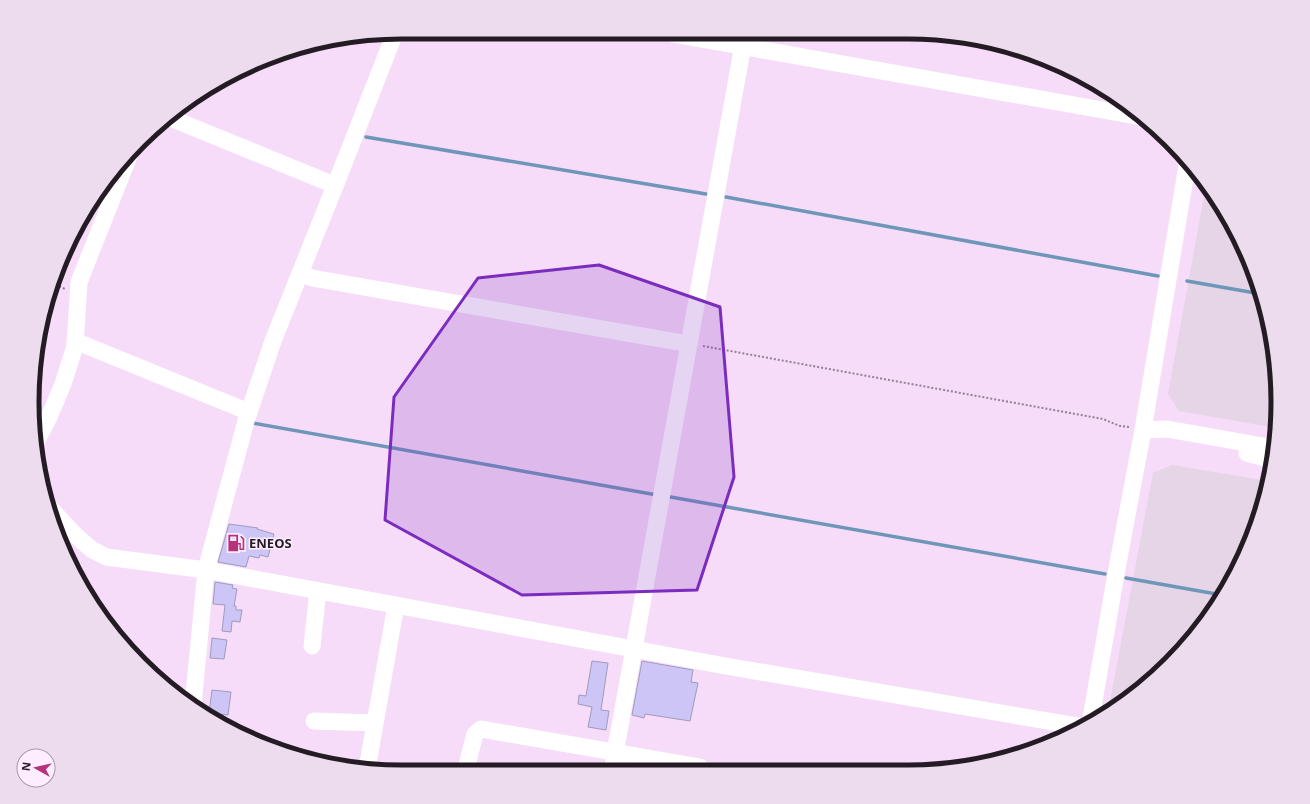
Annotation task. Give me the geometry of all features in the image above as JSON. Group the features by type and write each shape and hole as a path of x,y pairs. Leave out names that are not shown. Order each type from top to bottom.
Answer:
{"street":[{"path":"190,696 206,570 249,412 273,341 392,39"},
{"path":"732,39 744,40 1130,115"},
{"path":"613,765 744,40"},
{"path":"174,120 335,186"},
{"path":"41,433 50,417 63,384 75,346 79,282 124,169"},
{"path":"1092,715 1143,430 1186,170"},
{"path":"300,273 312,278 688,344"},
{"path":"75,341 249,412"},
{"path":"1143,430 1167,429 1268,447"},
{"path":"1143,430 1165,437 1235,450 1266,458"},
{"path":"57,516 91,549 106,557 206,570 634,649 1074,725"},
{"path":"312,646 318,591"},
{"path":"368,763 396,605"},
{"path":"314,721 375,723"},
{"path":"467,765 475,734 481,729 689,765"}],"path":[{"path":"688,344 1103,419 1120,426 1143,430"}],"highlighted area":[{"path":"599,265 720,307 734,477 697,590 522,595 385,520 394,397 478,278"}],"shaded area":[{"path":"1205,193 1234,241 1252,285 1259,308 1268,355 1271,402 1270,427 1179,411 1168,394"},
{"path":"1172,465 1262,480 1252,519 1234,563 1210,604 1165,659 1129,690 1109,704 1153,473"}],"building":[{"name":"ENEOS","path":"229,524 258,528 257,529 274,534 268,557 260,555 259,558 249,556 246,567 218,562"},
{"path":"215,582 233,585 232,588 237,589 234,606 236,606 236,610 242,610 240,622 232,621 231,632 222,631 225,605 213,604"},
{"path":"212,638 227,640 224,659 210,658"},
{"path":"592,661 608,663 601,710 609,711 606,730 588,727 592,707 578,704 579,695 586,696"},
{"path":"642,661 693,670 691,682 698,683 690,721 645,714 644,718 632,715"},
{"path":"212,690 231,692 228,715 216,714 209,710"}],"waterway":[{"path":"366,137 706,194"},
{"path":"726,197 1158,276"},
{"path":"1187,281 1254,293"},
{"path":"253,423 657,495"},
{"path":"665,496 1105,574"},
{"path":"1126,578 1216,594"}],"place":[{"name":"ENEOS","path":"236,543"}]}
